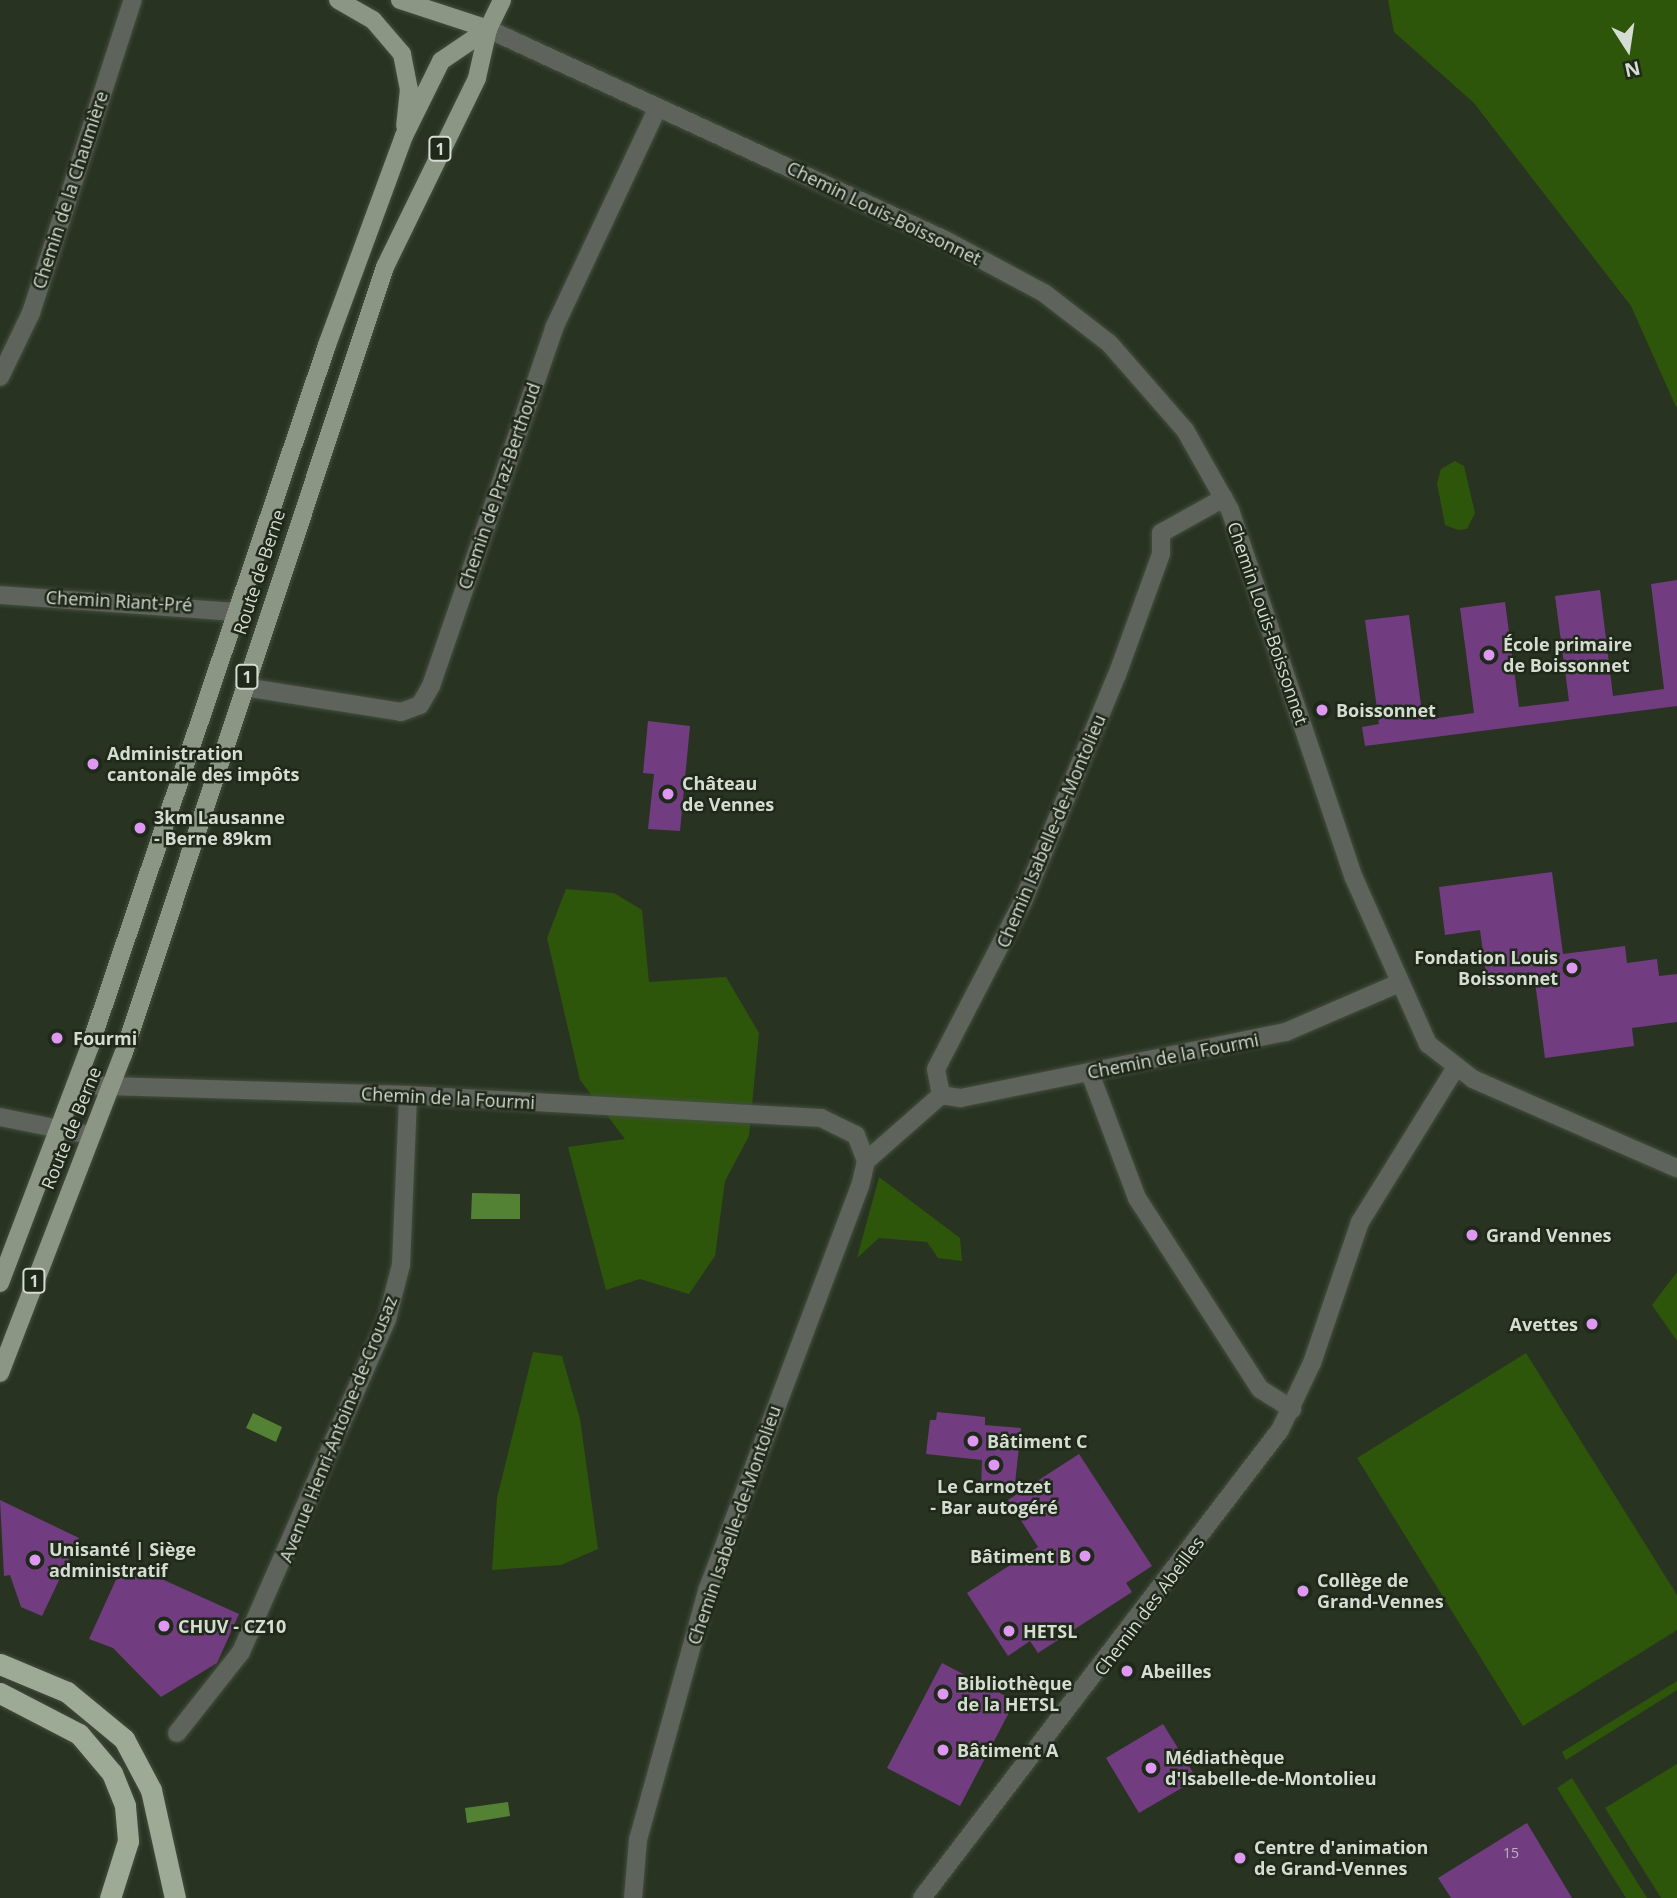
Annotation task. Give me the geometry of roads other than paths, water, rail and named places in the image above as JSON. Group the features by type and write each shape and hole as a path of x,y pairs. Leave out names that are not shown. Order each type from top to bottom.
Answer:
{"highway":[{"path":"0,1664 67,1692 124,1739 151,1790 176,1898"},
{"path":"0,1693 79,1734 112,1773 125,1806 128,1841 110,1898"}],"main road":[{"path":"338,0 373,20 402,54 409,89 404,135"},
{"path":"400,0 488,29"},
{"name":"Route de Berne","path":"0,1373 109,1087 385,267 477,78 488,29 502,0"},
{"name":"Route de Berne","path":"0,1283 75,1085 404,135 441,61 488,29"}],"street":[{"name":"Chemin de la Chaumière","path":"0,377 31,313 133,0"},
{"name":"Chemin Louis-Boissonnet","path":"488,29 945,240 1044,293 1109,343 1154,391 1185,430 1224,499 1254,572 1354,878 1397,985 1429,1044 1455,1069 1677,1168"},
{"name":"Chemin de Praz-Berthoud","path":"244,687 401,712 420,705 431,686 554,328 658,107"},
{"name":"Chemin Isabelle-de-Montolieu","path":"633,1898 638,1840 707,1591 866,1161 941,1095 936,1069 1028,889 1117,675 1161,554 1161,533 1224,499"},
{"name":"Chemin Riant-Pré","path":"0,594 237,612"},
{"name":"Chemin de la Fourmi","path":"941,1095 961,1098 1286,1032 1397,985"},
{"name":"Chemin des Abeilles","path":"922,1898 1253,1470 1292,1409 1360,1222 1455,1069"},
{"path":"1090,1073 1137,1198 1260,1389 1292,1409"},
{"name":"Chemin de la Fourmi","path":"75,1085 408,1095 821,1118 856,1135 866,1161"},
{"name":"Avenue Henri-Antoine-de-Crousaz","path":"177,1733 241,1652 387,1319 401,1265 408,1095"},
{"path":"0,1117 89,1135"}],"place":[{"name":"École primaire de Boissonnet","path":"1489,655"},
{"name":"Boissonnet","path":"1322,710"},
{"name":"Administration cantonale des impôts","path":"93,764"},
{"name":"Château de Vennes","path":"668,794"},
{"name":"3km Lausanne - Berne 89km","path":"140,828"},
{"name":"Fondation Louis Boissonnet","path":"1572,968"},
{"name":"Fourmi","path":"57,1038"},
{"name":"Grand Vennes","path":"1472,1235"},
{"name":"Avettes","path":"1592,1324"},
{"name":"Bâtiment C","path":"973,1441"},
{"name":"Le Carnotzet - Bar autogéré","path":"994,1465"},
{"name":"Bâtiment B","path":"1085,1556"},
{"name":"Unisanté | Siège administratif","path":"35,1560"},
{"name":"Collège de Grand-Vennes","path":"1303,1591"},
{"name":"CHUV - CZ10","path":"164,1626"},
{"name":"HETSL","path":"1009,1631"},
{"name":"Abeilles","path":"1127,1671"},
{"name":"Bibliothèque de la HETSL","path":"943,1694"},
{"name":"Bâtiment A","path":"943,1750"},
{"name":"Médiathèque d'Isabelle-de-Montolieu","path":"1151,1768"},
{"name":"Centre d'animation de Grand-Vennes","path":"1240,1858"}]}
